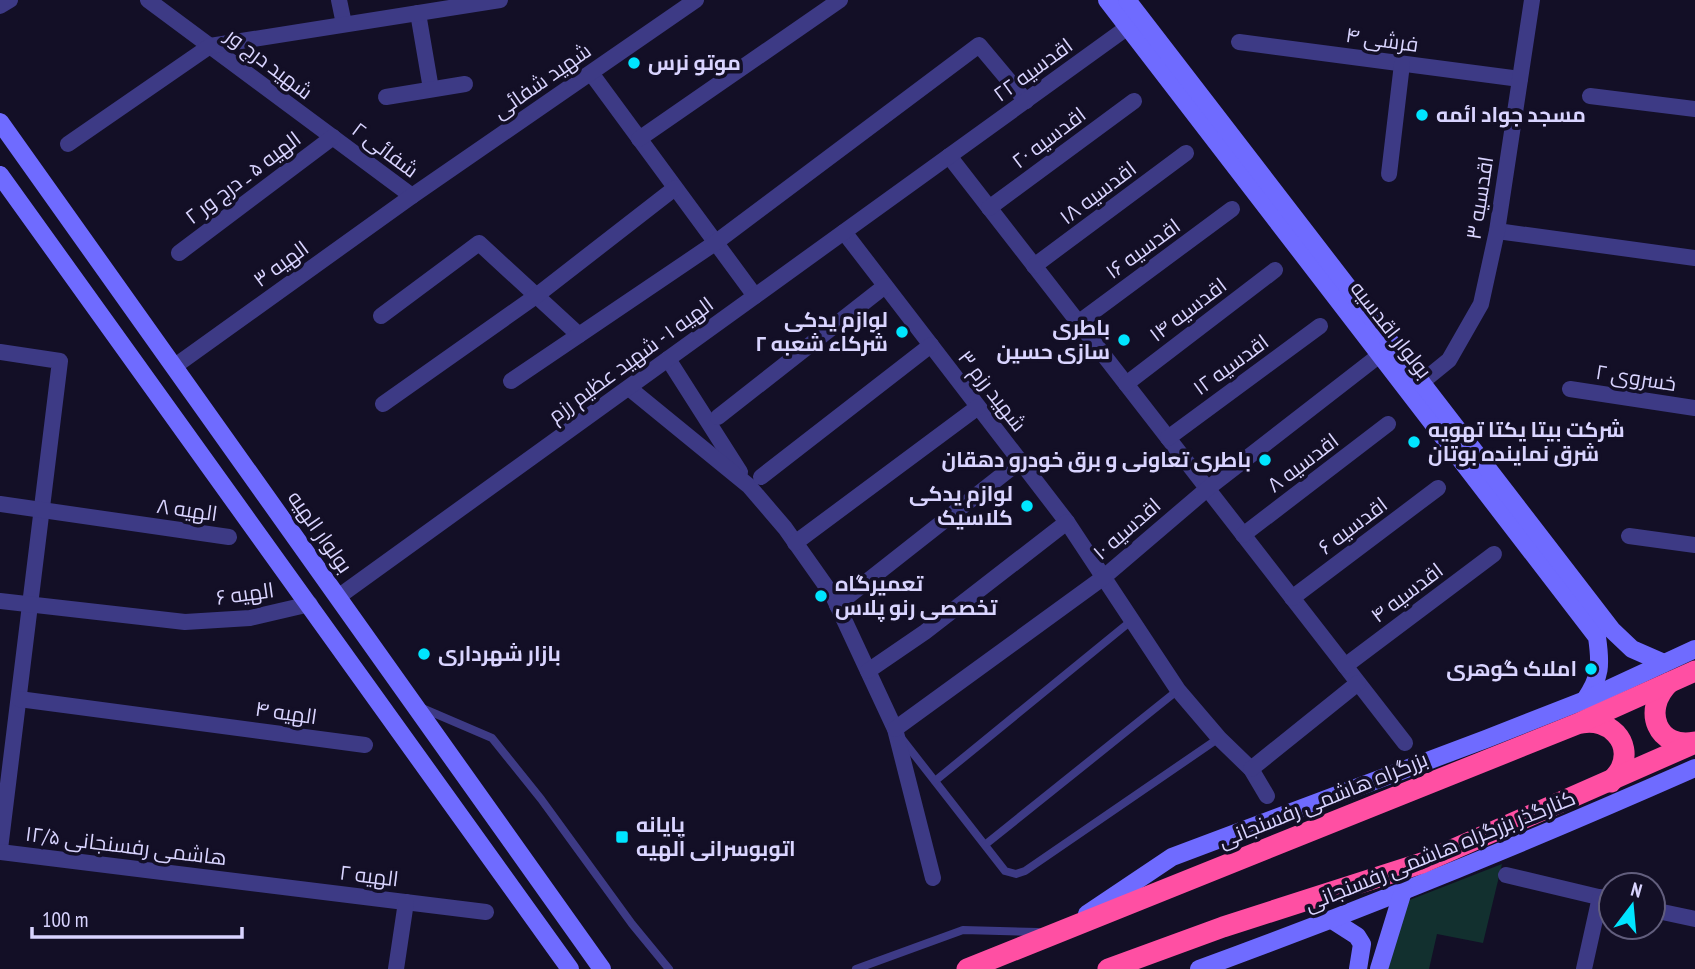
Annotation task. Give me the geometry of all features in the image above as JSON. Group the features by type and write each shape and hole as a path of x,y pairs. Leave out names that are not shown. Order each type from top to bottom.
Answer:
{"highway":[{"name":"بزرگراه هاشمی رفسنجانی","path":"967,969 1577,724 1667,673 1695,671"},
{"path":"1667,673 1654,710 1658,726 1669,739 1686,744 1695,742"},
{"path":"1577,724 1593,721 1601,723 1620,737 1624,753 1621,769 1611,782"},
{"path":"1108,969 1223,927 1422,863 1611,782 1695,742"},
{"path":"1137,969 1223,927"}],"main road":[{"name":"بولوار اقدسیه","path":"1107,0 1134,23 1422,382 1612,630 1632,649 1667,673"},
{"name":"بولوار اقدسیه","path":"1127,0 1134,23 1597,637 1600,660 1597,681 1585,699"},
{"name":"بولوار الهیه","path":"0,122 602,969"},
{"path":"0,176 570,969"},
{"path":"1059,933 1172,858 1585,699 1667,673 1695,649"},
{"name":"کنارگذر بزرگراه هاشمی رفسنجانی","path":"1199,969 1332,920 1564,826 1695,768"},
{"path":"1380,966 1403,891"},
{"path":"1332,920 1357,936 1362,944 1359,963"},
{"path":"1359,963 1366,951 1374,951 1380,957 1380,966"}],"street":[{"path":"0,6 10,0"},
{"name":"شهید درج ور","path":"148,0 333,137"},
{"path":"339,0 344,24"},
{"path":"68,144 210,46 500,0"},
{"name":"شهید شفائی","path":"412,196 696,0"},
{"path":"639,139 841,0"},
{"name":"اقدسیه ۳","path":"1422,382 1449,360 1481,304 1497,231 1532,0"},
{"path":"418,13 431,89"},
{"name":"اقدسیه ۲۲","path":"949,156 1134,23"},
{"name":"فرشی ۴","path":"1239,42 1520,79"},
{"path":"511,381 715,243 979,45 1026,101"},
{"path":"1389,174 1402,64"},
{"path":"591,73 755,296"},
{"path":"386,97 464,83"},
{"path":"1591,96 1695,109"},
{"name":"اقدسیه ۲۰","path":"989,208 1134,101"},
{"name":"شفائی ۲","path":"333,137 412,196"},
{"name":"الهیه ۵ ـ درج ور ۲","path":"179,253 333,137"},
{"name":"اقدسیه ۱۸","path":"1034,266 1186,153"},
{"path":"949,156 1405,743"},
{"name":"الهیه ۱ - شهید عظیم رزم","path":"338,597 949,156"},
{"path":"383,404 536,296 675,188"},
{"name":"الهیه ۳","path":"175,366 412,196"},
{"name":"اقدسیه ۱۶","path":"1078,323 1232,209"},
{"path":"1497,231 1695,258"},
{"name":"شهید رزم ۳","path":"844,232 1067,522 1178,690 1219,738 1251,769 1267,796"},
{"path":"381,316 479,243 579,335"},
{"name":"اقدسیه ۱۴","path":"1126,384 1275,270"},
{"path":"718,417 885,286"},
{"name":"اقدسیه ۱۲","path":"1168,438 1320,326"},
{"path":"755,481 931,345"},
{"path":"0,352 60,361 0,850"},
{"name":"اقدسیه ۱۰","path":"895,729 1104,577 1207,489 1381,354"},
{"path":"668,359 833,596 895,729 933,878"},
{"path":"629,388 755,481"},
{"name":"خسروی ۲","path":"1570,389 1695,408"},
{"path":"795,543 978,407"},
{"name":"اقدسیه ۸","path":"1243,535 1388,424"},
{"path":"837,605 1020,461"},
{"name":"اقدسیه ۶","path":"1292,598 1438,488"},
{"name":"الهیه ۸","path":"0,504 229,537"},
{"path":"868,671 925,632 1067,522"},
{"path":"1629,536 1695,545"},
{"name":"اقدسیه ۴","path":"1345,666 1494,554"},
{"name":"الهیه ۶","path":"0,601 185,622 250,618 310,604"},
{"path":"1251,769 1358,683"},
{"name":"الهیه ۴","path":"19,699 365,745"},
{"name":"هاشمی رفسنجانی ۱۲/۵","path":"0,850 246,882"},
{"path":"1506,876 1597,897"},
{"name":"الهیه ۲","path":"246,882 486,912"},
{"path":"396,969 406,902"},
{"path":"1667,913 1695,919"},
{"path":"1584,969 1597,926"}],"lane":[{"path":"935,781 1131,621"},
{"path":"986,844 1178,690"},
{"path":"416,706 492,738 541,799 632,924 670,969"},
{"path":"895,729 986,844 1004,871 1016,874 1025,871 1219,738"},
{"path":"856,969 963,930 1059,933"}],"green space":[{"path":"1502,864 1483,943 1437,934 1429,969 1388,969 1407,901"}],"place":[{"name":"موتو نرس","path":"634,63"},
{"name":"مسجد جواد ائمه","path":"1422,115"},
{"name":"لوازم یدکی شرکاء شعبه ۲","path":"902,332"},
{"name":"باطری سازی حسین","path":"1124,340"},
{"name":"شرکت بیتا یکتا تهویه شرق نماینده بوتان","path":"1414,442"},
{"name":"باطری تعاونی و برق خودرو دهقان","path":"1265,460"},
{"name":"لوازم یدکی کلاسیک","path":"1027,506"},
{"name":"تعمیرگاه تخصصی رنو پلاس","path":"821,596"},
{"name":"بازار شهرداری","path":"424,654"},
{"name":"املاک گوهری","path":"1591,669"},
{"name":"پایانه اتوبوسرانی الهیه","path":"622,837"}]}
